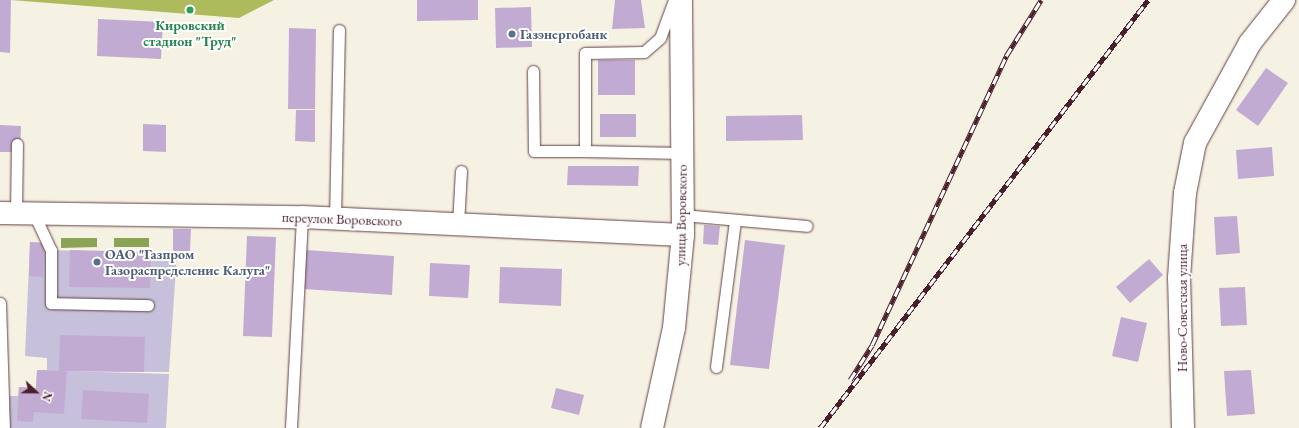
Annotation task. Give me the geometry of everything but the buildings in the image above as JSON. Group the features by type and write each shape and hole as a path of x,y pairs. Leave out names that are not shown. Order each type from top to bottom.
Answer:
{"street":[{"name":"улица Воровского","path":"652,428 674,328 683,225 681,0"},
{"name":"Ново-Советская улица","path":"1183,428 1179,278 1185,193 1195,143 1250,43 1284,0"},
{"name":"переулок Воровского","path":"17,213 302,217 458,224 683,225"}],"lane":[{"path":"585,151 585,53 644,52 660,38 674,0"},
{"path":"335,219 338,30"},
{"path":"533,71 534,151 682,153"},
{"path":"17,144 17,213 51,250 51,303 148,306"},
{"path":"458,224 461,171"},
{"path":"291,428 302,217"},
{"path":"716,367 735,220"},
{"path":"683,225 735,220 807,226"},
{"path":"0,303 4,428"}],"shaded area":[{"path":"30,242 44,243 44,250 177,253 169,372 66,371 169,374 166,428 0,428 0,396 18,396 19,387 36,388 37,370 47,370 47,358 25,356"}],"green space":[{"name":"Кировский стадион \"Труд\"","path":"11,0 274,0 239,18"},
{"path":"61,238 97,238 97,247 61,248"},
{"path":"114,238 149,238 149,247 114,247"}],"railway":[{"path":"850,380 872,345 1006,56 1041,0"},
{"path":"820,428 1148,0"}],"place":[{"name":"Кировский стадион \"Труд\"","path":"190,10"},
{"name":"Газэнергобанк","path":"512,34"},
{"name":"ОАО \"Газпром Газораспределение Калуга\"","path":"97,262"}]}
